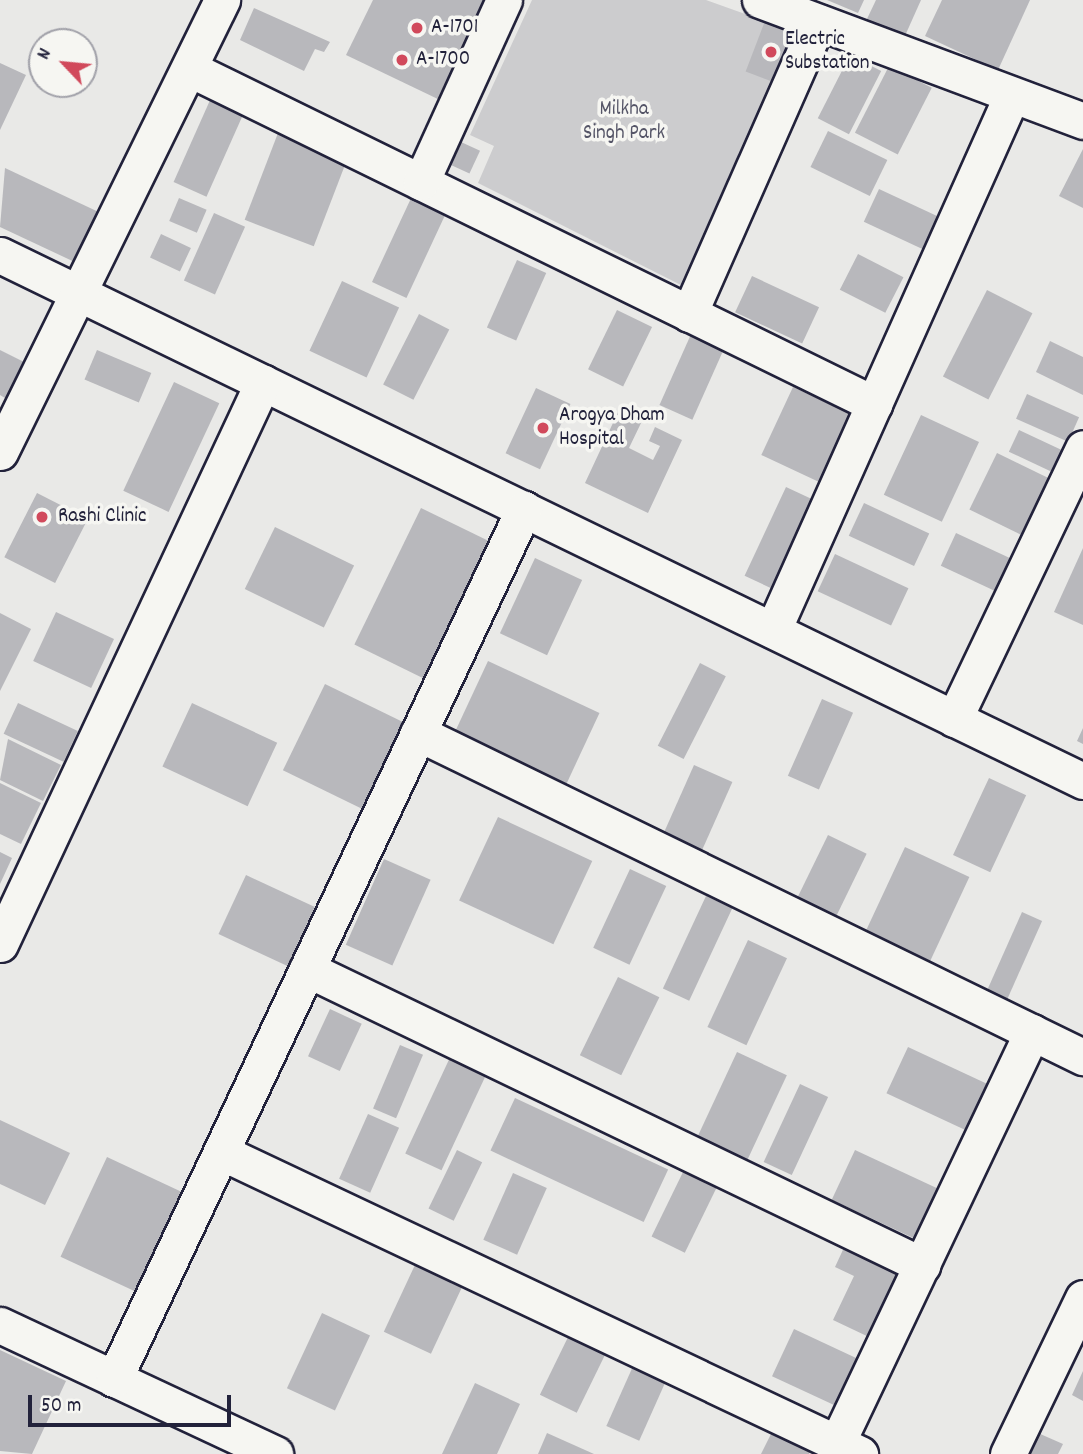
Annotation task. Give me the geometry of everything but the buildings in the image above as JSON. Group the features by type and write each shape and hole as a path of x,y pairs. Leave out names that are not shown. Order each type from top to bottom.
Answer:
{"street":[{"path":"0,452 74,292 190,69 222,0"},
{"path":"421,182 504,0"},
{"path":"760,0 1083,121"},
{"path":"689,314 818,22"},
{"path":"190,69 874,404"},
{"path":"772,630 1012,94"},
{"path":"0,255 1083,781"},
{"path":"0,944 263,383"},
{"path":"954,719 1083,448"},
{"path":"114,1379 524,509"},
{"path":"418,733 1083,1057"},
{"path":"307,970 922,1265"},
{"path":"221,1152 848,1449 922,1265 1032,1032"},
{"path":"1008,1454 1083,1297"},
{"path":"0,1325 275,1454"}],"green space":[{"name":"Milkha Singh Park","path":"532,0 706,0 765,21 776,83 681,285 478,183 494,146 470,135"}],"place":[{"name":"A-1701","path":"417,28"},
{"name":"Electric Substation","path":"771,52"},
{"name":"A-1700","path":"402,60"},
{"name":"Arogya Dham Hospital","path":"543,428"},
{"name":"Rashi Clinic","path":"42,517"}]}
